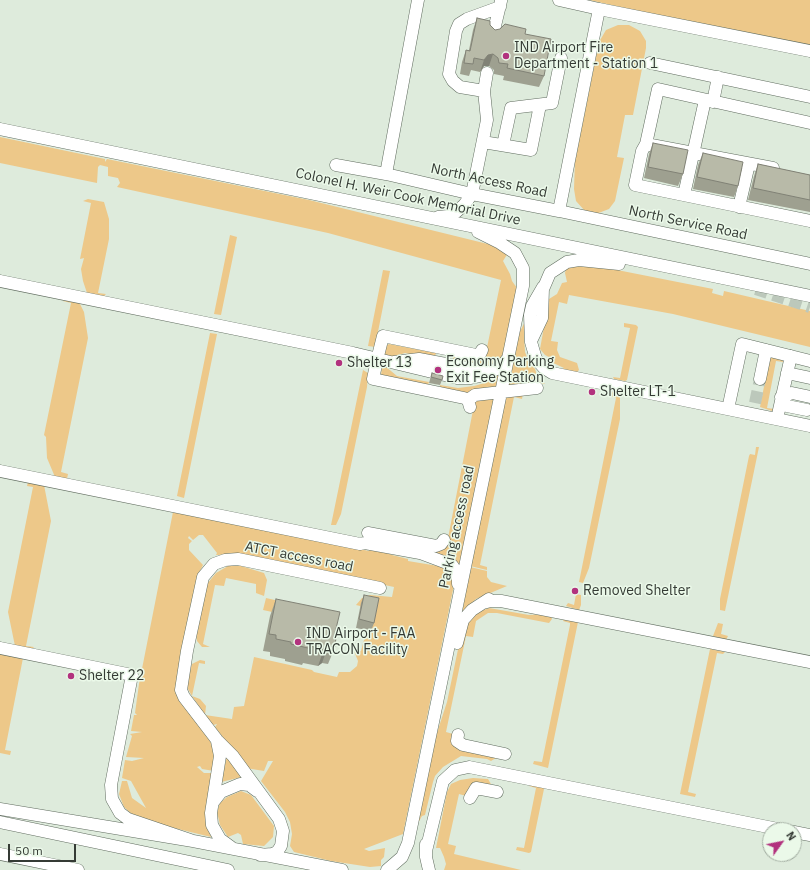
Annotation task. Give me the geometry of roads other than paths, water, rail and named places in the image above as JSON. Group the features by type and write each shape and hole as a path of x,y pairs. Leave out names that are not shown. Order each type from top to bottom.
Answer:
{"street":[{"path":"386,174 418,0"},
{"path":"559,0 810,51"},
{"path":"493,34 500,4"},
{"path":"484,92 460,87 453,81 449,74 456,31 459,24 467,19 500,4"},
{"name":"North Access Road","path":"336,165 386,174 472,194 559,211 599,9"},
{"path":"503,145 511,108 552,103 561,58"},
{"path":"650,63 810,97"},
{"path":"435,218 448,216 456,212 464,205 472,194 487,120 484,92 487,73"},
{"path":"677,191 694,153 709,101 718,77"},
{"path":"810,123 658,89 646,144 630,184 705,196 739,207 770,208 810,221"},
{"path":"483,142 531,150 540,104"},
{"name":"Colonel H. Weir Cook Memorial Drive","path":"0,129 810,296"},
{"path":"646,144 681,156 694,153 713,162 749,164 779,173"},
{"path":"739,207 749,164"},
{"name":"North Service Road","path":"559,211 810,264"},
{"name":"Parking access road","path":"388,870 402,857 408,843 523,286 524,274 521,263 515,253 506,246 454,222"},
{"path":"701,273 575,260 563,264 553,270 546,279 532,306 530,315 531,342 536,359 548,372 728,409 754,408 777,419 810,426"},
{"path":"0,281 383,361 415,376 456,384 475,381 502,366 508,357"},
{"path":"482,350 480,354 476,355 383,336 383,361 373,379 469,404 476,395 536,388"},
{"path":"728,409 742,344 810,361"},
{"path":"760,379 766,350"},
{"path":"777,419 791,356"},
{"path":"383,361 419,359 491,372"},
{"path":"787,373 810,378"},
{"path":"781,397 792,393 809,404"},
{"path":"0,471 353,543 367,538 436,546 441,544 444,540"},
{"path":"367,538 393,549 420,553 452,565 458,574 455,611"},
{"name":"ATCT access road","path":"260,855 277,852 281,846 283,838 279,819 232,756 217,740 184,697 181,690 182,678 201,585 210,568 225,560 238,560 380,588"},
{"path":"430,736 444,700 460,627 469,613 483,603 522,609 537,608 810,662"},
{"path":"0,648 132,675 115,763 111,793 120,812 128,819 193,841"},
{"path":"458,735 457,741 463,745 505,754"},
{"path":"217,740 220,756 212,804 212,825 216,833 225,844 237,850"},
{"path":"429,870 426,851 426,823 430,803 446,777 461,768 474,767 762,826"},
{"path":"212,804 221,792 240,784 248,785 261,795"},
{"path":"470,798 476,788 497,792"},
{"path":"0,809 193,841 333,870"},
{"path":"0,822 228,870"},
{"path":"0,854 78,870"},
{"path":"311,865 342,870"}],"tunnel":[{"path":"756,289 810,307"},
{"path":"755,403 760,379"}],"place":[{"name":"IND Airport Fire Department - Station 1","path":"506,56"},
{"name":"Shelter 13","path":"339,363"},
{"name":"Economy Parking Exit Fee Station","path":"438,370"},
{"name":"Shelter LT-1","path":"592,392"},
{"name":"Removed Shelter","path":"575,591"},
{"name":"IND Airport - FAA TRACON Facility","path":"298,642"},
{"name":"Shelter 22","path":"71,676"}]}
